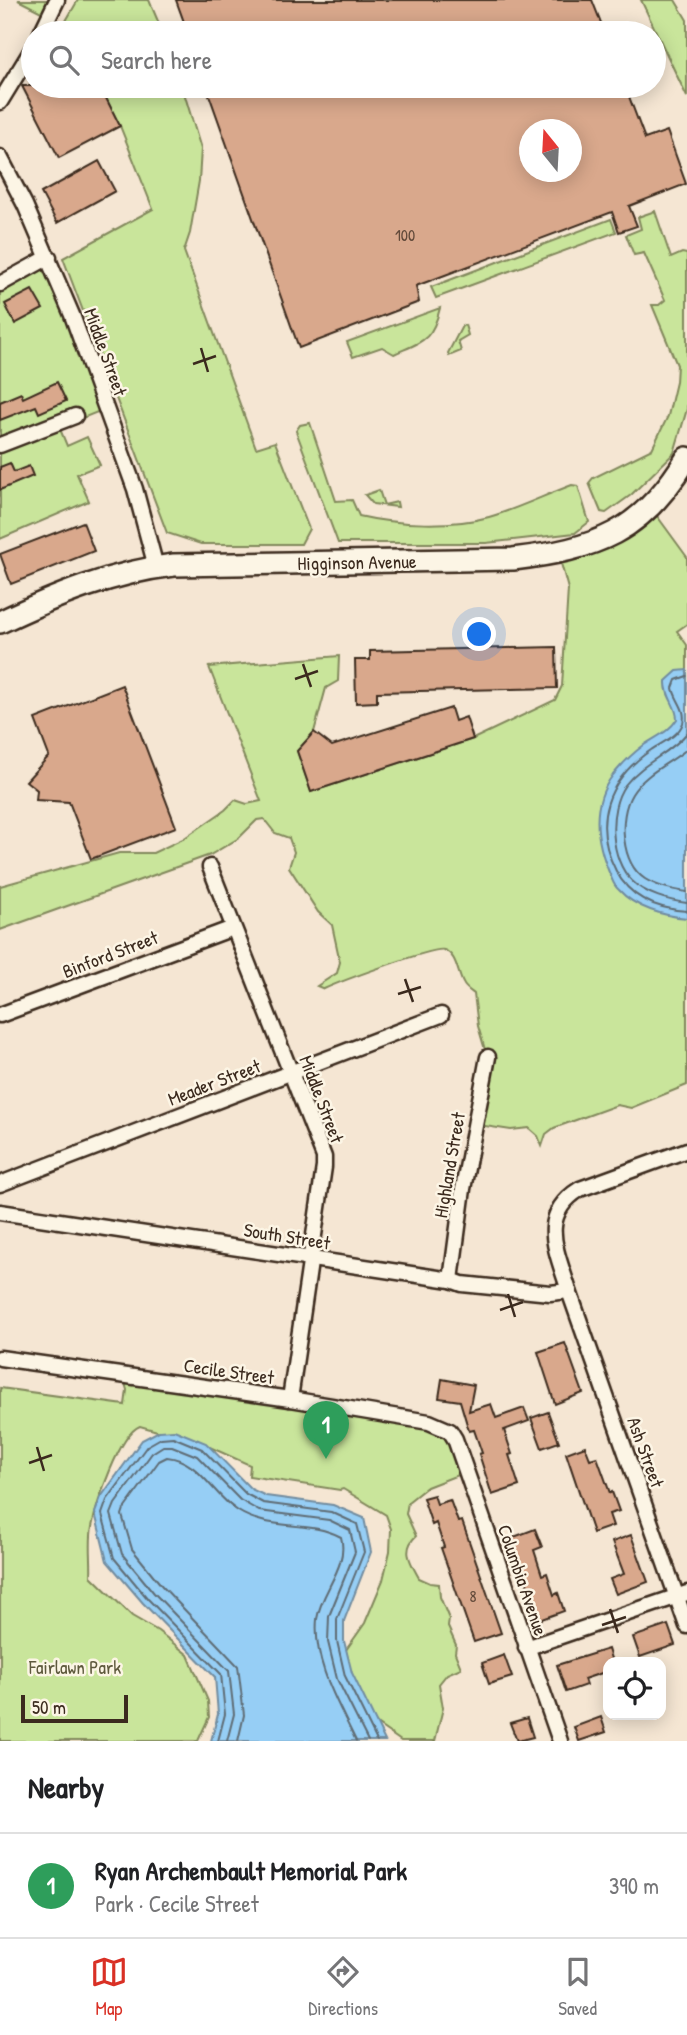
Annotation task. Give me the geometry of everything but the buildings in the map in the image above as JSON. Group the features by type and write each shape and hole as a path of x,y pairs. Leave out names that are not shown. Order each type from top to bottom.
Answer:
{"street":[{"path":"47,21 57,0"},
{"path":"0,102 21,68"},
{"name":"Middle Street","path":"0,157 49,257 72,314 135,489 156,567"},
{"path":"0,284 49,257"},
{"path":"0,445 75,416"},
{"name":"Higginson Avenue","path":"0,622 74,590 139,569 174,565 513,559 561,553 604,538 640,517 672,483 687,458"},
{"name":"Middle Street","path":"210,867 324,1157 289,1399"},
{"name":"Binford Street","path":"0,1016 233,928"},
{"name":"Meader Street","path":"0,1184 442,1015"},
{"name":"Highland Street","path":"451,1280 463,1189 488,1057"},
{"name":"Ash Street","path":"687,1150 594,1182 566,1197 558,1207 553,1232 554,1244 569,1291 682,1595 687,1626"},
{"name":"South Street","path":"0,1212 451,1280 462,1284 550,1293 569,1291"},
{"name":"Cecile Street","path":"0,1359 289,1399 429,1422 450,1431"},
{"name":"Columbia Avenue","path":"450,1431 560,1741"},
{"path":"526,1648 682,1595"}],"green space":[{"path":"18,0 61,0 51,17"},
{"path":"78,0 149,0 158,21 66,21"},
{"path":"641,0 675,0 687,20 687,97 666,53 666,21 651,21"},
{"path":"106,98 186,98 201,149 199,181 184,251 256,448 275,442 309,529 301,544 201,544 167,533 63,258 153,209"},
{"path":"655,211 671,258 682,253 687,254 687,409 674,453 631,495 606,513 601,512 589,483 593,478 652,449 668,416 676,382 677,365 652,305 659,305 665,300 644,253 634,255 626,235 641,229 638,217"},
{"path":"611,219 616,232 436,298 431,287"},
{"path":"49,257 105,409 60,429 67,446 87,437 100,465 77,474 89,501 0,539 0,284"},
{"path":"440,308 430,334 419,342 394,354 382,347 353,357 347,342"},
{"path":"465,325 468,335 458,341 461,351 449,356 448,353"},
{"path":"310,423 336,501 352,500 359,516 424,524 474,520 510,510 572,485 578,486 589,522 575,533 486,543 338,543 296,431 300,425"},
{"path":"379,490 384,505 397,502 398,507 373,504 365,495"},
{"path":"652,509 687,557 687,624 677,631 687,645 687,1085 631,1108 617,1105 554,1128 546,1134 542,1146 538,1136 529,1128 511,1130 478,1125 488,1060 478,1026 474,994 464,985 452,956 444,950 437,950 386,965 324,989 317,986 337,973 340,962 332,925 318,912 289,867 294,852 289,838 275,833 264,819 257,820 239,838 210,855 0,930 0,886 119,853 153,853 183,839 235,800 247,804 261,801 209,667 339,656 338,681 326,688 314,732 297,751 311,792 473,739 555,700 562,686 568,589 559,556"},
{"name":"Fairlawn Park","path":"125,1383 281,1403 448,1431 463,1473 427,1487 408,1502 406,1514 416,1536 408,1551 411,1562 419,1578 439,1584 440,1597 449,1619 448,1627 456,1645 455,1653 461,1668 447,1674 439,1684 443,1708 435,1741 401,1741 378,1725 349,1695 346,1650 365,1623 383,1580 390,1551 391,1529 386,1515 343,1489 249,1476 250,1465 203,1444 140,1426 124,1442 98,1503 91,1533 91,1576 132,1616 158,1631 188,1655 208,1701 209,1717 198,1741 0,1741 0,1388 125,1405"}],"water":[{"path":"687,670 687,918 641,906 617,888 606,864 597,825 600,799 613,775 644,745 666,731 677,719 666,681 677,671"},
{"path":"174,1430 206,1443 251,1489 266,1496 333,1505 364,1518 371,1552 344,1621 344,1641 352,1673 385,1741 211,1741 218,1714 215,1677 143,1603 107,1561 95,1513 101,1497 142,1440 159,1431"}],"place":[{"name":"Ryan Archembault Memorial Park","path":"326,1459"}]}
